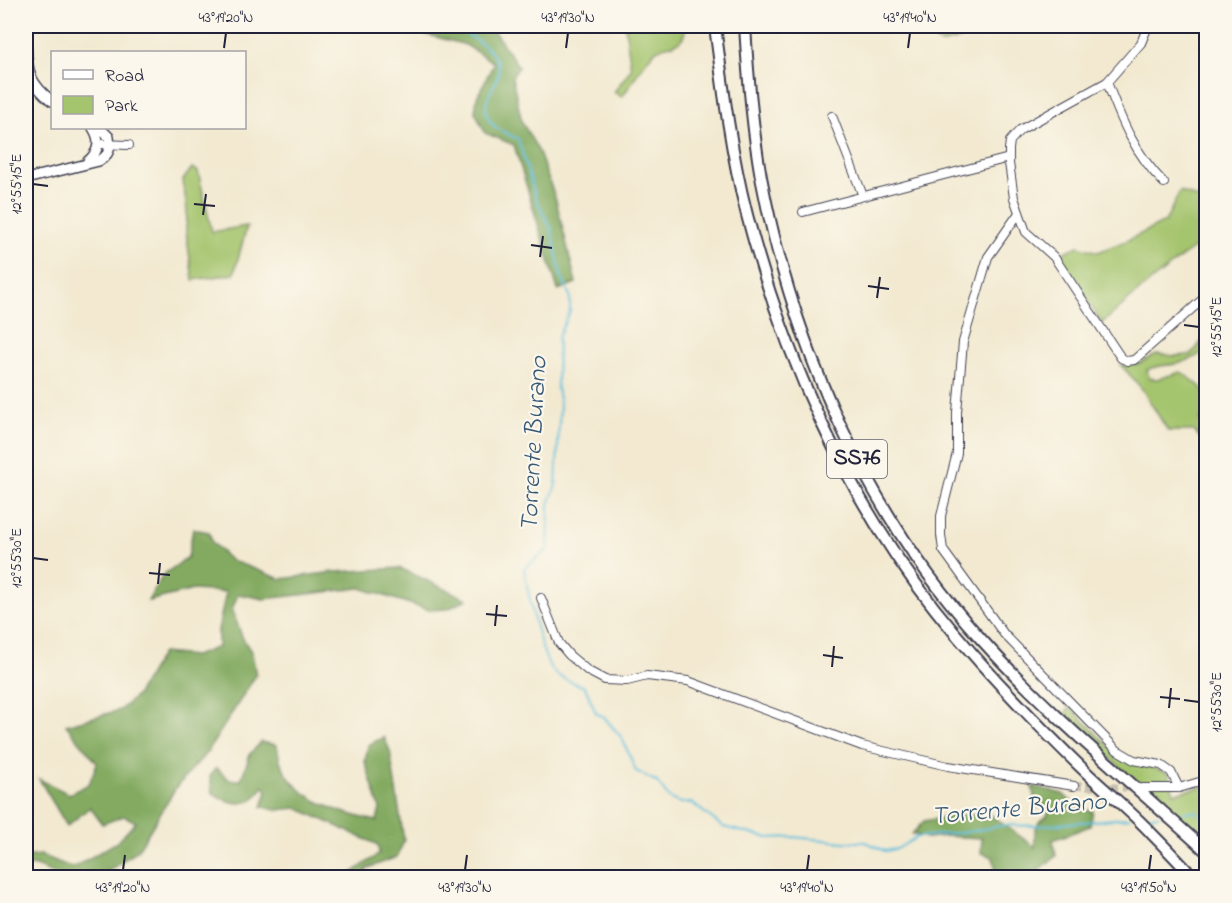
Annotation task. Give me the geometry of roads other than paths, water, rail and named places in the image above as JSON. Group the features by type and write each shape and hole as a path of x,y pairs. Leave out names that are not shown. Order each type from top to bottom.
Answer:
{"highway":[{"name":"SS76","path":"715,26 724,100 747,215 773,298 803,380 840,459 868,510 935,609 994,679 1118,803 1152,833 1194,878"},
{"name":"SS76","path":"745,26 754,129 761,177 777,250 791,299 813,360 846,438 868,481 906,542 978,636 1062,722 1206,851"}],"main road":[{"path":"26,43 26,62 30,78 51,100"},
{"path":"86,163 95,155 99,144 94,129"},
{"path":"26,179 99,161 106,157 109,151 109,137 101,129"}],"street":[{"path":"1148,26 1140,43 1107,82 1020,129 1010,141 1009,158 1014,198 1026,232 1054,257 1121,358 1128,361 1134,360 1203,299"},
{"path":"1107,82 1125,129 1139,154 1164,183"},
{"path":"832,116 863,196"},
{"path":"99,144 129,145"},
{"path":"803,212 1009,158"},
{"path":"1020,213 988,257 963,342 957,412 957,453 941,516 944,550 1004,634 1117,750 1134,760 1161,765 1171,772 1179,788"},
{"path":"541,598 560,643 569,656 588,671 605,680 627,681 646,676 688,681 862,746 948,766 1074,786"},
{"path":"1142,788 1179,788 1206,780"}],"waterway":[{"name":"Torrente Burano","path":"448,26 473,38 489,50 495,58 498,74 487,101 486,112 493,125 518,139 537,201 551,228 561,275 570,296 570,311 558,337 557,388 560,405 556,485 549,504 548,549 524,569 535,624 550,666 562,678 585,687 596,713 604,717 622,738 636,771 657,782 670,799 681,803 692,803 723,827 768,838 793,837 866,842 885,851 897,849 917,837 968,832 1005,825 1035,826 1129,818"},
{"name":"Torrente Burano","path":"1170,814 1194,811 1206,818"},
{"name":"Torrente Burano","path":"1141,817 1159,815"}],"tunnel":[{"path":"1074,786 1136,788"}]}
